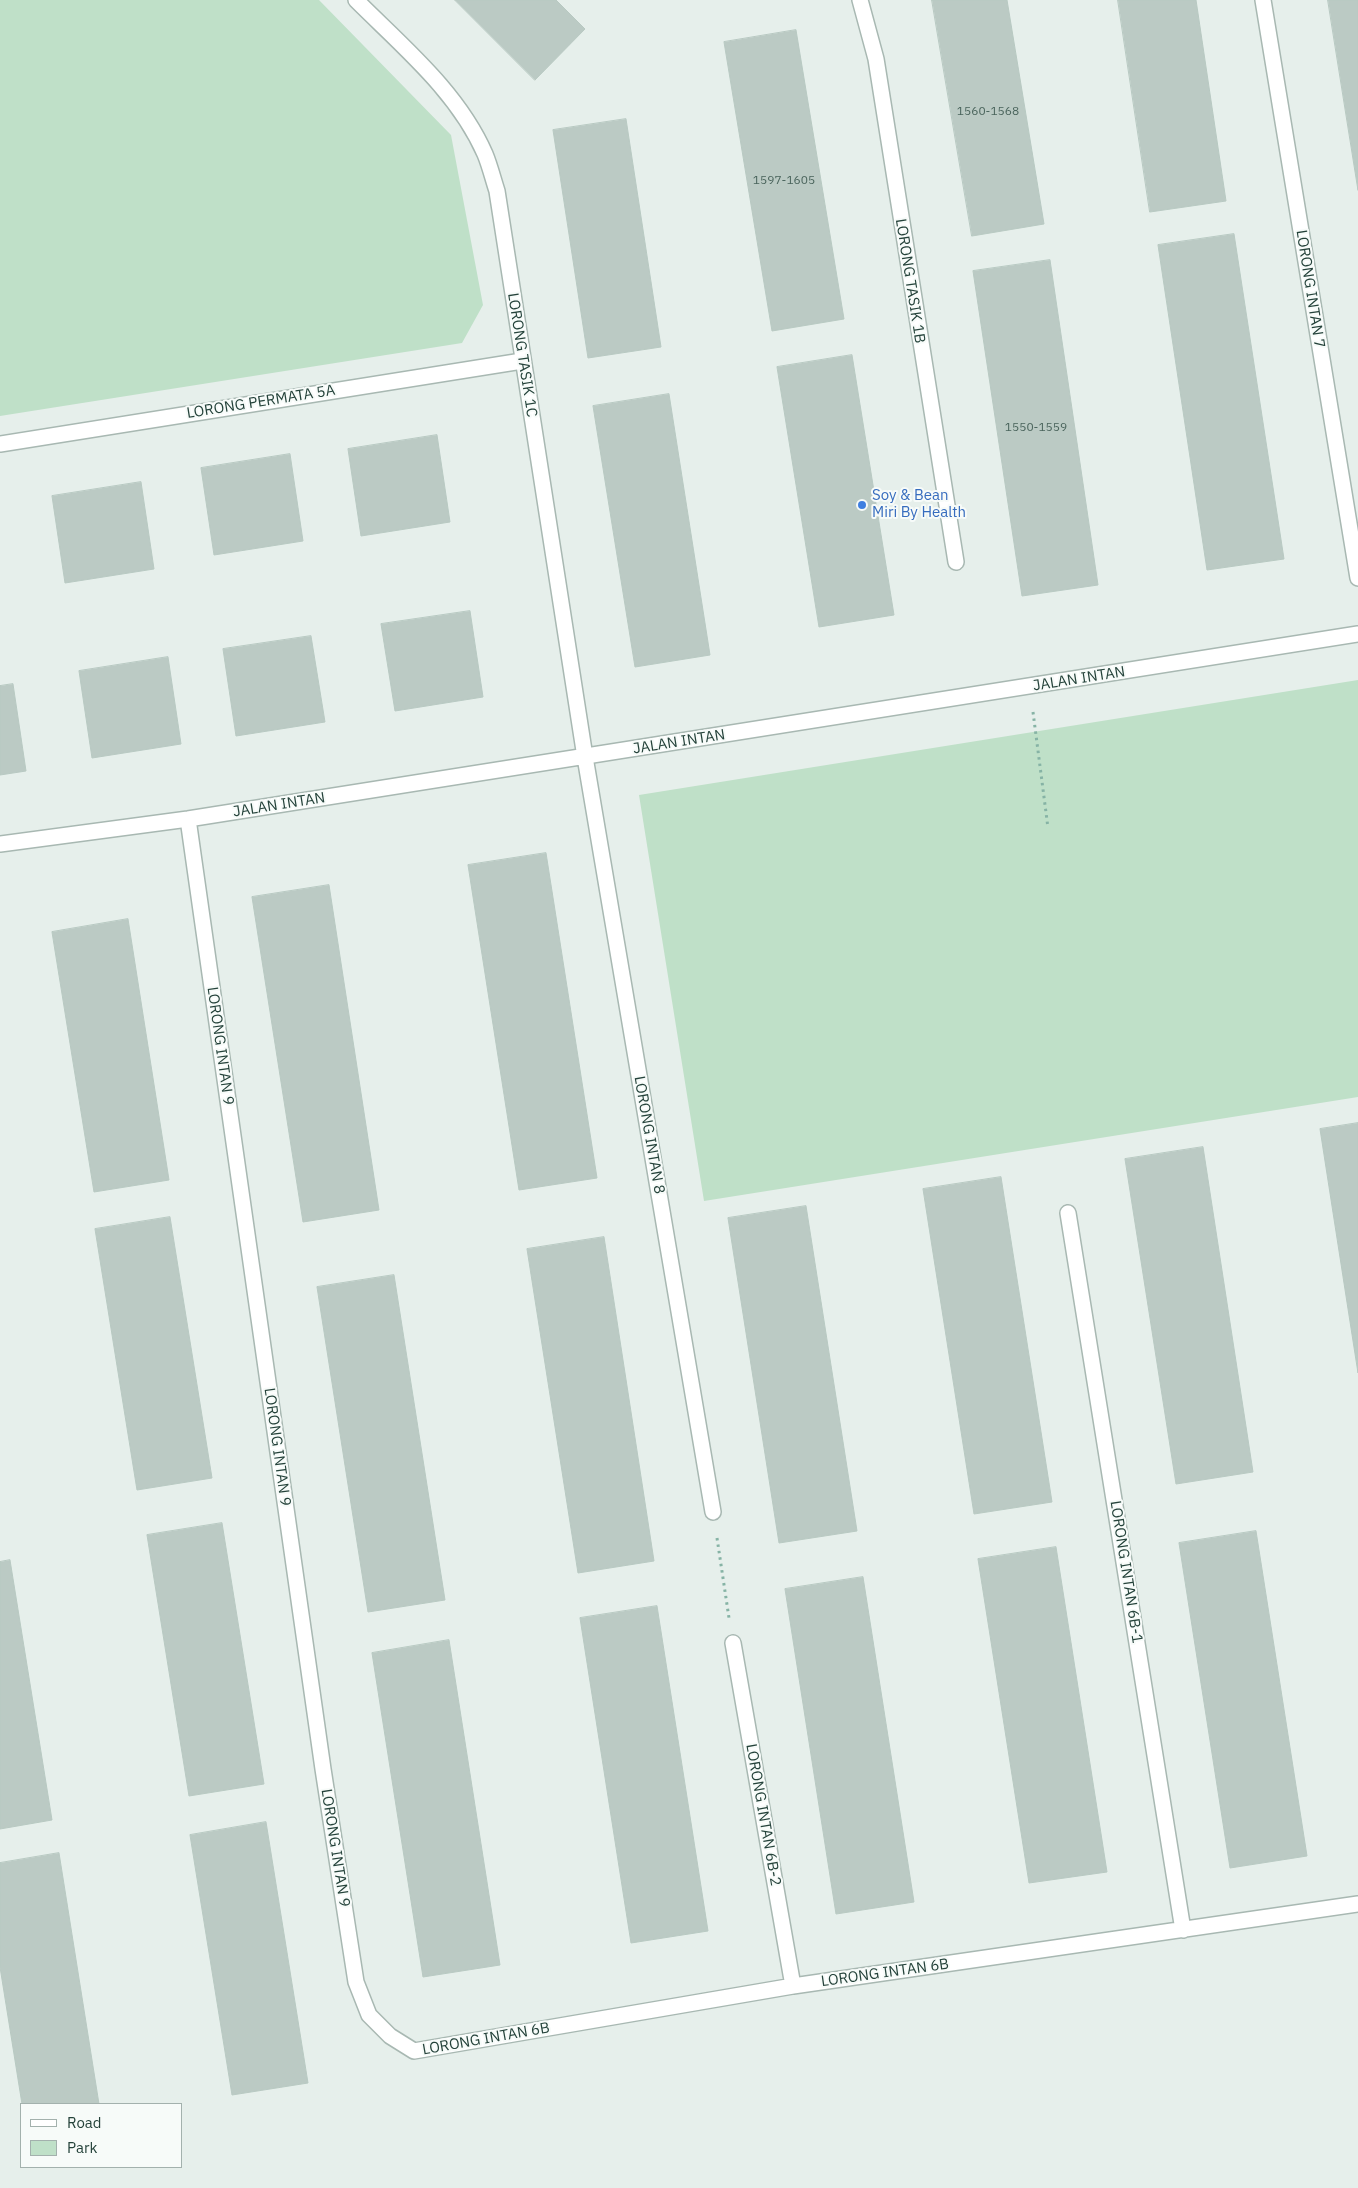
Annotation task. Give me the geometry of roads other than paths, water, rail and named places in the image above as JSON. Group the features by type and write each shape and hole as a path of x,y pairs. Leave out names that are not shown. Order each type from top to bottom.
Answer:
{"street":[{"name":"LORONG TASIK 1C","path":"356,0 436,78 471,125 486,155 497,191 585,757"},
{"name":"LORONG TASIK 1B","path":"860,0 876,59 956,562"},
{"name":"LORONG INTAN 7","path":"1263,0 1358,578"},
{"name":"LORONG PERMATA 5A","path":"0,444 522,361"},
{"name":"JALAN INTAN","path":"0,844 188,820 1358,634"},
{"name":"LORONG INTAN 8","path":"585,757 713,1512"},
{"name":"LORONG INTAN 9","path":"188,820 320,1749 356,1982 369,2015 390,2036 414,2051"},
{"name":"LORONG INTAN 6B-1","path":"1068,1213 1183,1930"},
{"name":"LORONG INTAN 6B-2","path":"733,1643 793,1986"},
{"name":"LORONG INTAN 6B","path":"414,2051 793,1986 1358,1904"}],"place":[{"name":"Soy & Bean Miri By Health","path":"862,505"}]}
